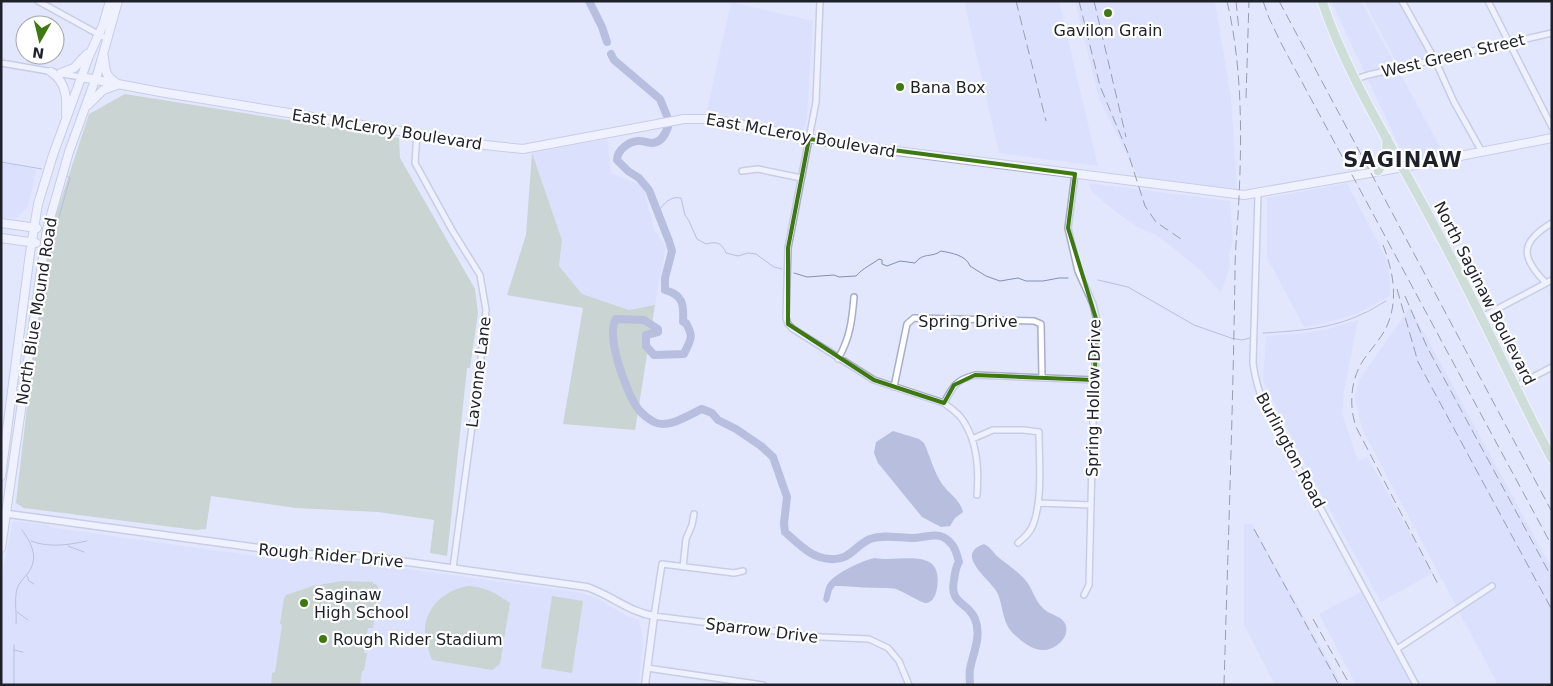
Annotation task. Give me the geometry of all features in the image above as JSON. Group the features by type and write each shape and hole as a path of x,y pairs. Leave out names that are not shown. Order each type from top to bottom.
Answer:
{"main road":[{"path":"61,73 74,68 92,49 110,1"},
{"name":"North Blue Mound Road","path":"1,548 4,514 46,229 95,80 118,1"},
{"name":"North Saginaw Boulevard","path":"1322,1 1335,36 1356,79 1482,317 1552,459"},
{"name":"North Blue Mound Road","path":"1,476 34,228 44,186 92,49"},
{"path":"104,50 107,76 121,85"},
{"path":"51,72 61,80 65,90 66,109 64,126"},
{"name":"East McLeroy Boulevard","path":"81,77 160,92 485,145 523,148 679,120 702,118 724,120 809,139 1234,194 1258,194 1552,138"},
{"path":"84,111 96,95 103,90 121,85"},
{"path":"1378,171 1386,158 1388,138"},
{"path":"1,223 46,229"},
{"path":"1,238 44,244"}],"street":[{"path":"38,1 107,39"},
{"path":"820,1 818,86 815,112 788,248 786,318 792,329 874,380 944,403 962,419 972,439 978,482 977,495"},
{"path":"1402,1 1435,60 1454,102 1482,152"},
{"path":"1488,1 1552,127"},
{"name":"West Green Street","path":"1356,79 1552,33"},
{"path":"1,63 81,77"},
{"name":"Lavonne Lane","path":"417,133 415,163 452,230 480,275 486,310 453,568"},
{"path":"742,170 758,169 801,178"},
{"name":"Spring Hollow Drive","path":"1075,174 1068,228 1078,271 1093,304 1098,325 1094,380 1089,586 1084,596"},
{"name":"Burlington Road","path":"1258,194 1253,363 1255,381 1263,402 1286,446 1416,685"},
{"path":"1546,283 1535,273 1526,254 1533,235 1552,223"},
{"path":"1482,317 1552,280"},
{"path":"838,358 846,345 852,324 854,297"},
{"name":"Spring Drive","path":"894,387 907,324 914,318 1034,321 1041,324 1042,377"},
{"path":"1516,386 1552,367"},
{"path":"944,403 954,385 963,379 975,375 1094,380"},
{"path":"972,439 993,430 1039,432 1038,503 1032,526 1026,537 1018,543"},
{"path":"1038,503 1091,505"},
{"name":"Rough Rider Drive","path":"4,514 303,554 364,556 587,587 605,594 632,609 654,616"},
{"path":"682,567 686,539 694,514"},
{"path":"645,685 662,564 734,573 743,570"},
{"path":"1397,649 1492,586"},
{"name":"Sparrow Drive","path":"654,616 812,636 869,639 888,648 899,661 909,685"},
{"path":"647,668 763,685"}],"highlighted area":[{"path":"809,139 1075,174 1068,228 1098,325 1094,380 975,375 954,385 944,403 874,380 788,324 788,248"}],"shaded area":[{"path":"964,1 1059,1 1098,166 999,153"},
{"path":"1075,1 1215,1 1231,97 1237,189 1138,177 1099,99"},
{"path":"1331,1 1361,1 1444,154 1406,161"},
{"path":"1364,1 1400,1 1431,57 1398,65"},
{"path":"731,2 813,21 807,118 803,132 707,110"},
{"path":"607,139 611,173 643,186 654,229 666,247 655,305 629,310 582,294 559,266 562,240 532,153"},
{"path":"1,163 30,167 36,171 28,207 14,219 1,217"},
{"path":"1088,183 1230,201 1233,242 1229,254 1230,267 1221,293 1201,271 1172,247 1156,235 1137,227 1107,205 1092,192"},
{"path":"1347,183 1386,258 1390,278 1390,296 1356,314 1304,327 1267,258 1267,198"},
{"path":"1410,307 1552,569 1552,685 1498,685 1362,429 1355,398 1359,380"},
{"path":"1358,320 1344,392 1342,413 1358,461 1367,457 1433,573 1381,602 1316,485 1263,381 1266,336 1328,329"},
{"path":"893,431 919,439 924,443 939,479 962,507 963,512 955,518 950,526 941,527 922,517 878,463 874,453 876,442"},
{"name":"Saginaw High School","path":"13,521 278,559 335,563 357,562 583,593 602,601 627,616 639,620 643,640 639,685 1,685 1,580"},
{"path":"1244,524 1252,524 1342,685 1275,685 1244,625"},
{"path":"984,544 1024,578 1043,608 1064,622 1066,626 1065,635 1056,646 1047,650 1035,649 1018,638 1008,627 998,594 973,561 972,555 975,549"},
{"path":"875,558 907,558 927,561 934,566 937,575 937,588 933,599 925,603 893,588 835,586 829,601 826,603 823,600 827,585 835,576"},
{"path":"1361,592 1411,685 1356,685 1319,614"}],"green space":[{"path":"125,94 399,138 400,158 475,289 478,313 470,368 467,368 447,556 430,553 434,520 378,512 296,508 211,496 206,529 196,530 24,508 16,503 31,372 51,230 89,114"},
{"path":"532,153 562,240 559,266 582,294 629,310 655,305 635,430 563,424 583,308 507,295 526,235"},
{"name":"Rough Rider Stadium","path":"342,581 373,582 378,587 373,628 368,628 364,653 367,653 360,685 271,685 272,673 275,672 282,625 280,624 286,595 313,586"},
{"path":"469,586 491,592 510,603 500,664 492,670 432,660 426,644 426,624 432,608 452,591"},
{"path":"552,596 583,601 572,673 541,668"}],"waterway":[{"path":"589,1 607,42"},
{"path":"611,54 614,60 660,99 667,116"},
{"path":"668,127 664,136 658,142 636,141 628,144 619,153 617,160 628,171 639,178 649,190 672,251 665,278 665,290 676,295 681,301 683,322 686,323 691,338 684,354 654,355 646,346 646,335 658,332 658,329 644,320 616,319 613,327 615,351 634,402 644,415 660,424 672,423 702,409 712,413 718,420 736,429 761,446 773,457 787,497 784,523 785,532 806,550 817,556 830,559 842,558 870,539 881,537 913,538 936,535 947,539 954,548 959,562 955,573 954,594 972,613 977,625 978,632 970,671 970,685"},
{"path":"1,162 42,169"},
{"path":"54,235 70,178 67,176"},
{"path":"658,211 671,199 681,198 685,215 697,239 706,244 719,244 726,253 738,256 748,253 756,254 774,267 782,269"},
{"path":"794,273 807,277 856,276 879,259 882,260 882,264 887,266 900,261 915,263 921,257 941,251 962,257 970,266 986,276 1000,281 1018,278 1026,281 1068,278"},
{"path":"1098,280 1128,287 1194,325 1231,338 1242,340 1250,338"},
{"path":"1263,333 1301,330 1339,323 1365,313 1386,301"},
{"path":"16,624 17,589 28,573 34,556 29,541 22,530"},
{"path":"31,541 52,545 66,545 87,541"},
{"path":"68,546 84,552"},
{"path":"27,576 29,581 34,584"},
{"path":"17,612 28,620"},
{"path":"14,645 14,685"},
{"path":"14,650 23,652"}],"railway":[{"path":"1016,1 1046,121"},
{"path":"1079,1 1100,86 1128,153 1145,206 1156,222 1181,239"},
{"path":"1094,1 1126,137"},
{"path":"1224,685 1235,263 1240,148 1240,99 1236,49 1227,1"},
{"path":"1236,1 1239,31"},
{"path":"1246,98 1249,1"},
{"path":"1263,1 1282,45 1552,546"},
{"path":"1279,1 1552,512"},
{"path":"1383,245 1392,277 1392,309 1385,330 1357,371 1352,389 1352,408 1356,427 1439,586"},
{"path":"1397,289 1418,362 1552,610"},
{"path":"1405,296 1427,347 1552,578"},
{"path":"1254,529 1339,685"},
{"path":"1313,619 1350,685"}],"place":[{"name":"Gavilon Grain","path":"1108,13"},
{"name":"Bana Box","path":"900,87"},
{"name":"Saginaw High School","path":"304,603"},
{"name":"Rough Rider Stadium","path":"323,639"}],"district":[{"name":"SAGINAW","path":"1403,160"}]}
